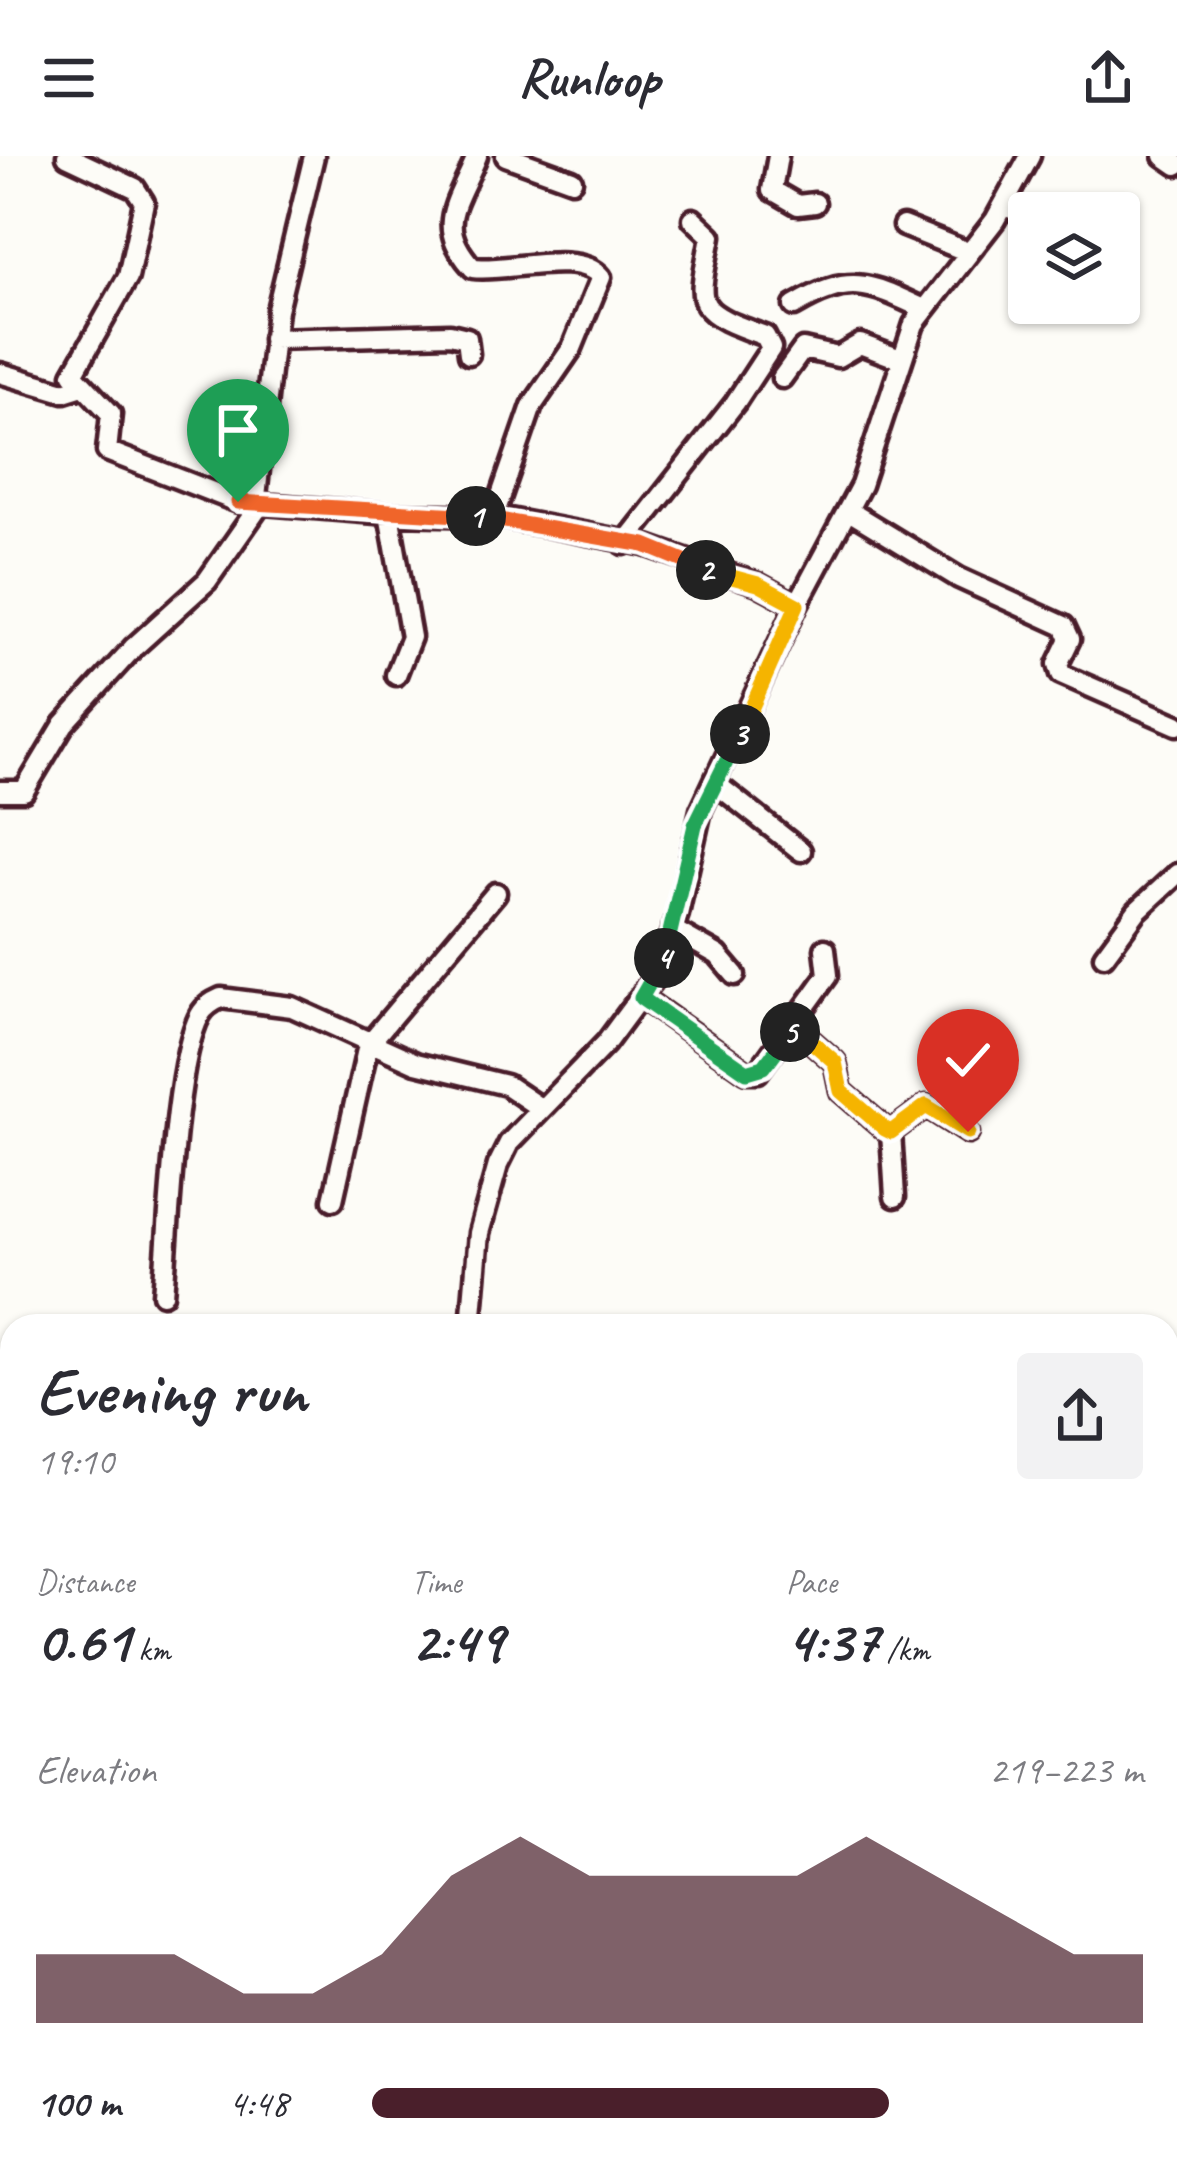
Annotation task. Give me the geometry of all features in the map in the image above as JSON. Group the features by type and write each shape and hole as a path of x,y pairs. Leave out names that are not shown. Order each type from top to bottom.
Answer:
{"street":[{"path":"67,156 135,188 145,209 121,293 74,367 80,387 100,398 111,414 105,448 110,455 258,505 494,517 645,545 758,584 797,605"},
{"path":"0,791 13,795 24,790 64,724 154,627 207,580 258,505 272,339 314,156"},
{"path":"477,156 450,232 453,246 473,268 529,262 593,268 602,277 572,348 532,406 494,517"},
{"path":"506,156 572,180"},
{"path":"778,156 772,190 798,205 815,203"},
{"path":"473,1314 488,1191 509,1143 606,1043 657,974 674,930 695,825 797,605 848,511 900,359 924,310 1004,206 1030,156"},
{"path":"1164,156 1177,166"},
{"path":"1004,206 1008,208"},
{"path":"624,544 735,403 771,348 765,336 727,321 704,304 699,281 711,236 693,220"},
{"path":"903,226 968,253"},
{"path":"794,306 843,283 877,287 924,310"},
{"path":"272,339 450,334 467,338 470,354"},
{"path":"782,378 803,349 838,357 860,344 900,359"},
{"path":"0,373 64,392 80,387"},
{"path":"848,511 959,578 1064,626 1070,639 1058,664 1061,674 1177,725"},
{"path":"389,514 411,637 396,675"},
{"path":"715,783 801,851"},
{"path":"1103,956 1137,911 1177,874"},
{"path":"333,1200 368,1045 496,892"},
{"path":"674,930 718,956 735,976"},
{"path":"641,998 747,1072 764,1067 828,975 825,949"},
{"path":"163,1294 184,1085 204,1010 221,998 292,1007 368,1045 431,1068 506,1085 540,1108"},
{"path":"794,1026 835,1062 841,1091 891,1132 895,1197"},
{"path":"891,1132 926,1106 968,1132"}],"route":[{"path":"238,502 517,520 645,545 715,573 758,584 797,605 695,825 669,944 641,998 747,1072 764,1067 794,1026 835,1062 841,1091 885,1129 891,1132 926,1106 968,1132"}]}
